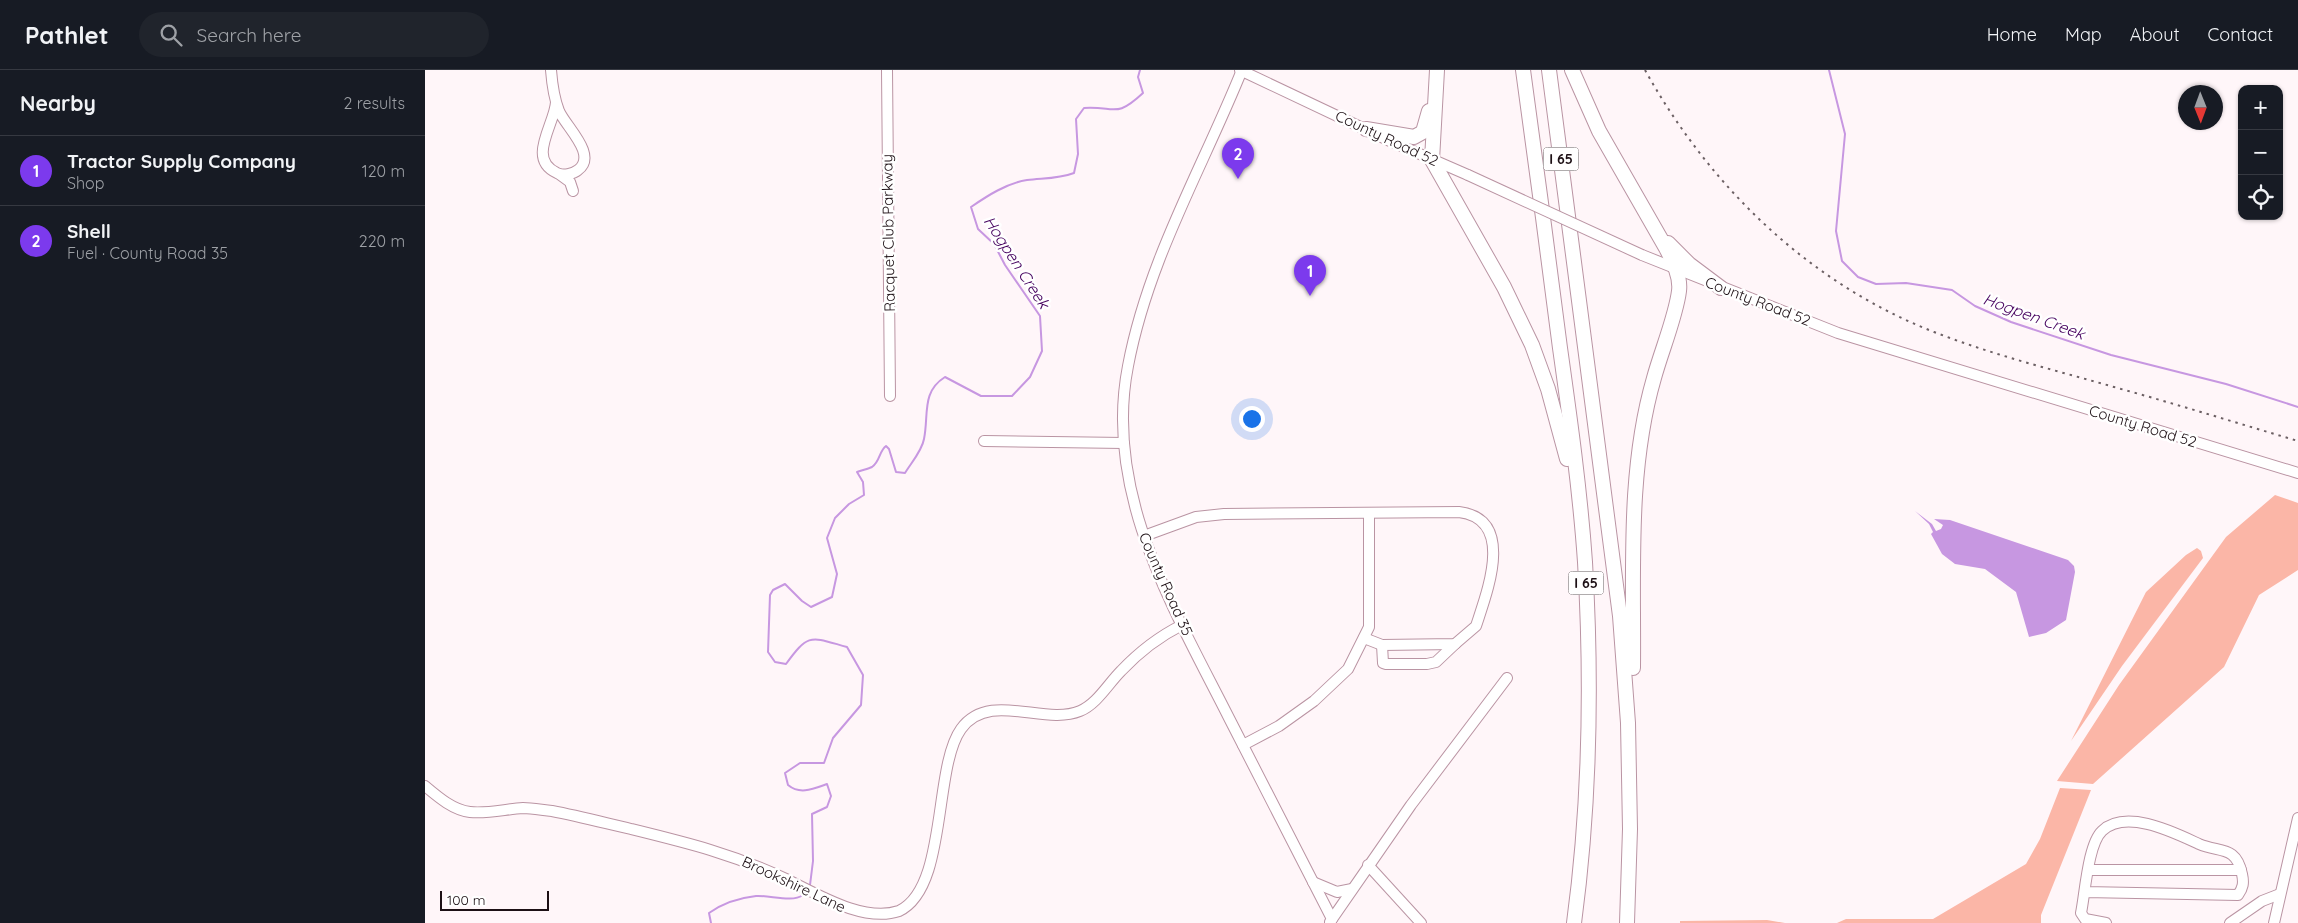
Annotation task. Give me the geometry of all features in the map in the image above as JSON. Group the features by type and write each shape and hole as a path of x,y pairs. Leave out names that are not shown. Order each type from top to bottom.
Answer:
{"highway":[{"path":"1366,129 1414,137 1423,132 1429,118 1435,70"},
{"path":"1435,70 1432,160 1507,294 1537,359 1555,410 1566,454 1585,560"},
{"name":"I 65","path":"1523,70 1569,414 1585,560 1589,668 1588,758 1582,850 1574,923"},
{"name":"I 65","path":"1549,70 1620,616 1628,714 1630,817 1627,923"},
{"path":"1572,70 1599,131 1659,234 1676,268 1679,290 1648,399 1635,482 1630,817"},
{"path":"1659,234 1689,264 1721,288"}],"street":[{"path":"551,70 556,109 543,146 542,156 545,164 570,182 573,191"},
{"name":"Racquet Club Parkway","path":"887,70 890,396"},
{"name":"County Road 52","path":"1241,70 1432,160 1642,255 1838,333 2298,473"},
{"name":"County Road 35","path":"1241,70 1175,216 1143,307 1126,380 1123,418 1124,443 1133,500 1153,562 1182,625 1313,882 1330,921"},
{"path":"556,102 569,128 583,147 585,158 581,167 576,172 559,174"},
{"path":"984,441 1124,443"},
{"path":"1243,745 1279,726 1314,701 1348,669 1369,627 1369,513"},
{"path":"1144,536 1196,517 1224,514 1468,513 1479,518 1487,529 1493,544 1493,570 1476,626 1436,662 1427,664 1383,663 1382,645"},
{"name":"Brookshire Lane","path":"425,786 448,803 469,812 523,808 551,811 712,849 748,861 849,910 869,914 891,913 904,908 911,902 922,883 935,841 952,747 959,732 968,720 981,713 1003,710 1058,714 1079,711 1092,703 1139,654 1182,625"},
{"path":"1363,638 1382,645 1455,644"},
{"path":"1330,921 1411,805 1507,678"},
{"path":"2274,923 2298,818"},
{"path":"2085,892 2231,897 2238,896 2242,890 2244,883 2241,870 2234,856 2228,851 2201,845 2179,833 2149,823 2120,823 2108,827 2100,832 2093,847 2081,913 2082,921 2106,923"},
{"path":"1368,865 1421,923"},
{"path":"2089,870 2241,870"},
{"path":"1313,882 1337,892 1352,889"},
{"path":"2230,923 2262,900 2280,894"}],"shaded area":[{"path":"2275,495 2298,503 2298,570 2259,595 2224,667 2093,784 2057,781 2119,685 2226,537"},
{"path":"1915,511 1932,524 1936,531 1941,529 1943,525 1934,519 1950,520 2068,560 2074,566 2075,572 2066,620 2046,633 2029,637 2016,592 1985,569 1955,564 1942,554 1931,534 1933,532 1929,524"},
{"path":"2197,548 2201,551 2203,558 2122,666 2071,741 2146,592 2186,555"},
{"path":"2060,788 2091,790 2041,915 2041,923 1837,923 1846,919 1933,919 2026,864 2040,839"},
{"path":"1767,920 1785,923 1680,923 1680,921"}],"waterway":[{"name":"Hogpen Creek","path":"810,885 813,861 812,814 827,807 831,796 827,784 817,788 797,790 788,785 785,773 800,763 824,763 833,738 861,705 863,675 847,647 826,641 812,640 806,642 800,646 786,664 775,662 768,652 770,595 773,590 785,584 811,607 832,597 837,574 827,538 835,518 849,504 864,495 863,482 857,472 875,465 886,446 889,449 896,472 905,473 923,443 927,405 932,390 937,383 945,377 981,396 1012,396 1030,377 1042,351 1040,316 1005,265 994,244 978,229 971,207 990,194 1012,184 1074,173 1078,154 1076,119 1084,108 1115,110 1134,101 1143,93 1138,77 1140,70"},
{"name":"Hogpen Creek","path":"1829,70 1845,134 1836,231 1842,261 1858,277 1876,284 1906,283 1952,290 1975,306 2011,322 2111,355 2226,384 2298,407"},
{"name":"Hogpen Creek","path":"711,923 709,913 720,906 737,900 756,896 787,899 803,895"}],"railway":[{"path":"1645,70 1671,113 1700,153 1732,191 1767,226 1805,258 1845,287 1888,311 1956,340 2001,355 2298,441"}],"place":[{"name":"Shell","path":"1238,179"},
{"name":"Tractor Supply Company","path":"1310,296"}]}
